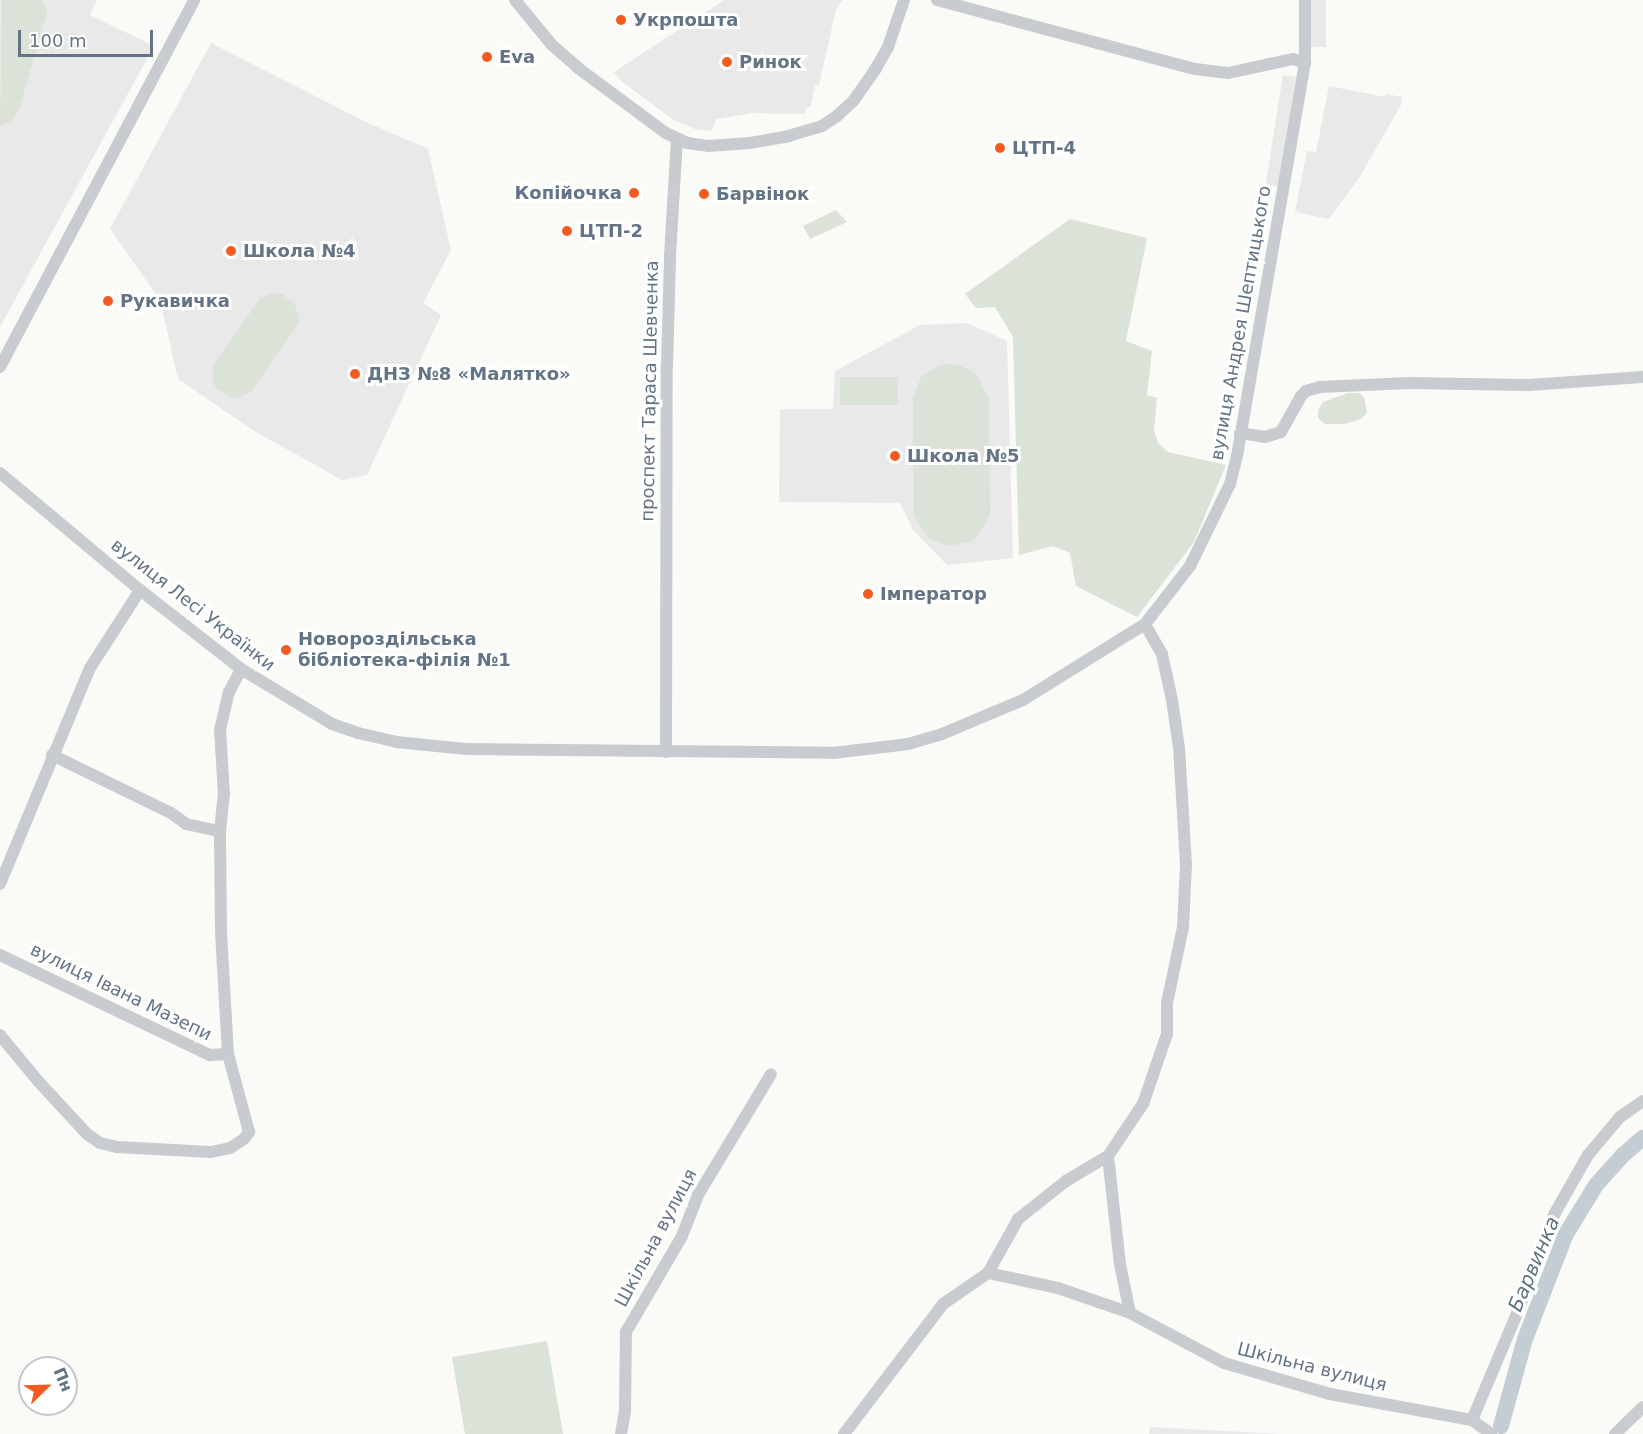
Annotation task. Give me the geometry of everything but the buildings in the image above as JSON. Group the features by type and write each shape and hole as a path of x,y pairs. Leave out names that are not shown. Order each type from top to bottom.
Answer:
{"street":[{"path":"0,367 194,0"},
{"path":"515,0 552,45 578,68 654,125 677,139 697,146 750,143 801,133 837,116 854,100 876,68 888,47 904,0"},
{"path":"937,0 1195,69 1228,73 1293,59 1305,63"},
{"name":"вулиця Андрея Шептицького","path":"666,752 833,753 908,744 942,734 1023,700 1145,624 1190,566 1230,484 1305,63 1305,0"},
{"name":"проспект Тараса Шевченка","path":"666,752 667,355 677,139"},
{"path":"1240,433 1265,437 1281,432 1305,391 1320,387 1409,383 1529,384 1643,378"},
{"name":"вулиця Лесі Українки","path":"0,473 138,592 240,669 332,724 396,742 467,749 666,752"},
{"path":"0,884 90,668 138,592"},
{"path":"844,1434 943,1304 988,1273 1018,1219 1066,1181 1108,1156 1143,1104 1167,1034 1167,1003 1183,927 1186,865 1179,748 1172,700 1162,654 1145,624"},
{"path":"0,1035 38,1082 87,1134 100,1143 117,1147 221,1151 238,1144 249,1131 228,1054 221,931 220,831 224,795 220,730 226,700 240,669"},
{"path":"52,756 186,824 220,831"},
{"name":"вулиця Івана Мазепи","path":"0,955 210,1055 228,1054"},
{"name":"Шкільна вулиця","path":"621,1434 626,1410 626,1332 682,1236 698,1195 771,1074"},
{"path":"1472,1420 1516,1316 1555,1212 1588,1155 1620,1117 1643,1101"},
{"path":"1108,1156 1120,1264 1130,1313"},
{"name":"Шкільна вулиця","path":"988,1273 1058,1288 1130,1313 1224,1364 1330,1394 1472,1420 1491,1434"},
{"path":"1615,1434 1643,1407"}],"shaded area":[{"path":"0,0 97,0 90,15 154,46 0,327"},
{"path":"2,0 42,0 47,11 19,110 11,122 0,126"},
{"name":"Ринок","path":"724,0 842,0 836,10 819,85 815,85 811,106 806,108 805,114 753,113 716,119 712,131 695,129 674,120 621,81 614,72"},
{"path":"1311,0 1326,0 1326,47 1311,47"},
{"name":"Школа №4","path":"211,43 366,122 428,149 451,250 423,303 441,315 367,475 342,480 256,432 178,379 160,300 110,229"},
{"path":"1283,75 1296,77 1278,187 1266,185"},
{"path":"1329,86 1385,97 1386,94 1402,97 1401,105 1359,178 1329,219 1295,212 1307,151 1316,152"},
{"path":"836,210 847,222 810,239 803,226"},
{"path":"1070,219 1147,238 1126,341 1152,351 1147,395 1157,398 1154,431 1158,443 1168,452 1226,465 1194,542 1137,617 1076,586 1070,553 1053,546 1019,555 1013,337 995,307 976,308 965,294"},
{"path":"274,293 282,294 294,303 299,317 298,324 251,392 237,398 229,397 216,388 213,381 213,366 260,298"},
{"name":"Школа №5","path":"967,323 1007,341 1013,558 947,565 913,530 900,503 779,502 780,409 833,409 835,371 920,325"},
{"path":"959,365 976,374 989,398 990,515 977,537 969,542 949,546 929,539 914,516 913,398 921,377 938,366"},
{"path":"840,377 898,377 898,405 840,405"},
{"path":"1348,393 1359,393 1364,397 1367,413 1361,419 1345,424 1325,424 1318,418 1318,410 1323,402"},
{"path":"547,1341 563,1434 465,1434 452,1357"},
{"path":"1150,1427 1279,1434 1149,1434"}],"waterway":[{"name":"Барвинка","path":"1501,1426 1525,1339 1566,1234 1596,1185 1622,1156 1643,1138"}],"place":[{"name":"Укрпошта","path":"621,20"},
{"name":"Eva","path":"487,57"},
{"name":"Ринок","path":"727,62"},
{"name":"ЦТП-4","path":"1000,148"},
{"name":"Копійочка","path":"634,193"},
{"name":"Барвінок","path":"704,194"},
{"name":"ЦТП-2","path":"567,231"},
{"name":"Школа №4","path":"231,251"},
{"name":"Рукавичка","path":"108,301"},
{"name":"ДНЗ №8 «Малятко»","path":"355,374"},
{"name":"Школа №5","path":"895,456"},
{"name":"Імператор","path":"868,594"},
{"name":"Новороздільська бібліотека-філія №1","path":"286,650"}]}
